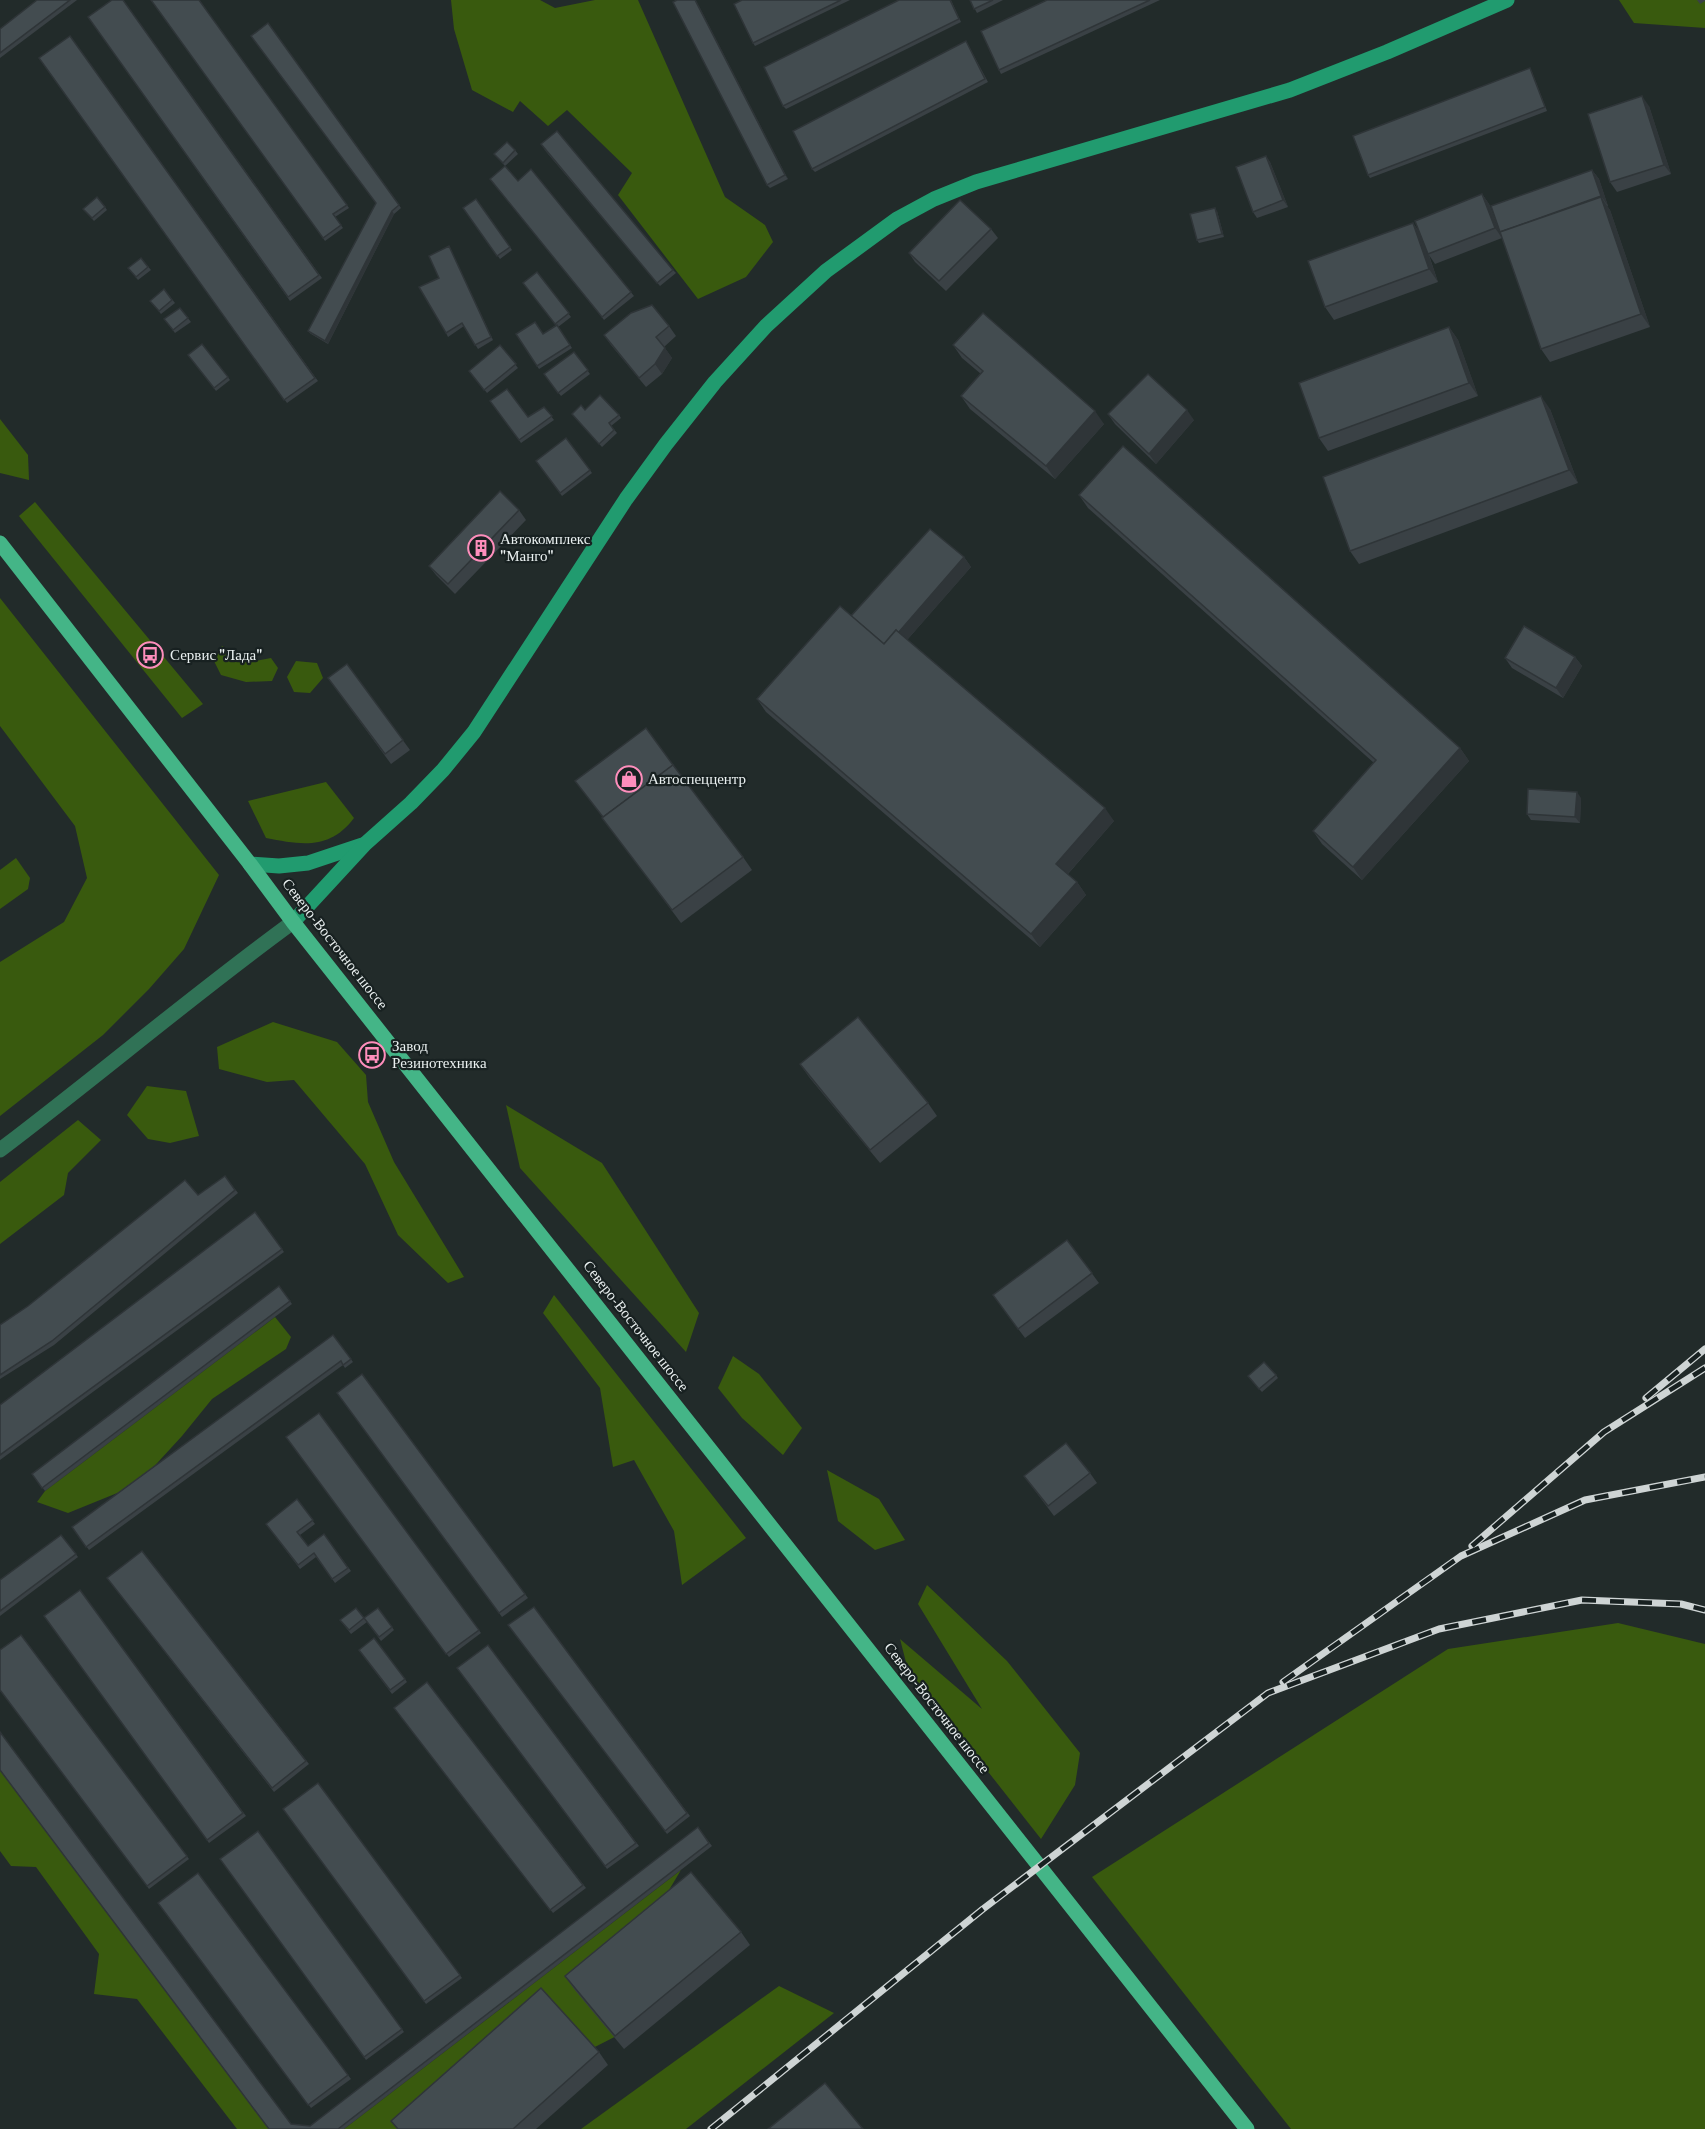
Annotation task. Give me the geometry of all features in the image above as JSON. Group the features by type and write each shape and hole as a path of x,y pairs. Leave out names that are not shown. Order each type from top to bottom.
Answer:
{"main road":[{"name":"Северо-Восточное шоссе","path":"0,543 293,922 1247,2129"}],"street":[{"path":"0,1150 245,957 293,922 365,844 411,803 443,770 474,732 626,499 666,444 708,391 766,326 826,271 897,219 934,199 976,182 1290,90 1387,52 1507,0"},
{"path":"250,864 279,866 308,863 365,844"}],"green space":[{"path":"451,0 540,0 555,8 595,0 638,0 725,197 765,225 773,242 746,277 698,299 618,195 632,173 567,110 548,126 520,101 513,112 472,90 454,29"},
{"path":"1619,0 1705,0 1705,28 1634,23"},
{"path":"0,419 28,455 29,480 0,473"},
{"path":"35,502 203,704 182,718 19,516"},
{"path":"0,598 219,875 184,949 149,989 103,1035 0,1116 0,962 64,922 87,878 75,826 0,726"},
{"path":"222,646 250,662 271,658 278,668 272,681 246,682 221,675 214,661"},
{"path":"296,661 317,663 323,678 310,693 294,692 287,677"},
{"path":"326,782 354,818 345,828 335,836 314,843 266,838 248,801"},
{"path":"16,858 30,878 28,889 0,909 0,870"},
{"path":"273,1022 337,1042 366,1075 368,1102 394,1162 464,1277 448,1283 398,1235 365,1164 294,1080 267,1082 219,1069 217,1047"},
{"path":"147,1086 186,1091 199,1136 170,1143 148,1139 127,1115"},
{"path":"506,1105 602,1163 699,1313 686,1352 520,1168"},
{"path":"78,1120 101,1140 68,1173 64,1195 0,1244 0,1182"},
{"path":"554,1295 746,1538 682,1585 674,1531 634,1460 613,1467 600,1388 543,1313"},
{"path":"275,1317 291,1337 286,1349 212,1399 137,1485 68,1513 37,1502 45,1491"},
{"path":"733,1356 759,1374 802,1428 783,1455 742,1418 718,1388"},
{"path":"827,1470 879,1499 905,1540 875,1550 838,1521"},
{"path":"927,1585 1007,1661 1080,1753 1075,1785 1041,1839 908,1670 900,1639 982,1709 918,1604"},
{"path":"1618,1623 1705,1644 1705,2129 1291,2129 1092,1877 1448,1649"},
{"path":"0,1770 269,2129 237,2129 137,1999 94,1994 99,1954 36,1867 11,1866 0,1851"},
{"path":"681,1870 654,1915 646,2021 585,2052 485,2129 344,2129"},
{"path":"779,1986 834,2013 686,2129 581,2129"}],"building":[{"path":"37,0 70,0 0,53 0,29"},
{"path":"112,0 123,0 319,275 288,297 88,17"},
{"path":"151,0 199,0 347,205 333,214 341,225 323,238"},
{"path":"695,0 785,175 767,185 673,2"},
{"path":"742,0 841,0 753,43 734,4"},
{"path":"899,0 950,0 959,19 783,106 764,67"},
{"path":"970,0 993,0 974,9"},
{"path":"1047,0 1150,0 999,70 981,31"},
{"path":"268,23 399,205 392,211 325,341 308,331 376,203 251,36"},
{"path":"70,36 315,378 284,400 39,58"},
{"path":"966,41 985,79 812,169 793,131"},
{"path":"1530,68 1545,107 1368,175 1353,136"},
{"path":"1642,96 1664,165 1610,182 1588,114"},
{"path":"557,131 673,270 657,283 541,144"},
{"path":"507,142 515,150 503,163 494,154"},
{"path":"1266,156 1283,200 1253,212 1236,167"},
{"path":"505,166 518,181 531,169 631,292 602,317 490,179"},
{"path":"1592,170 1601,196 1500,232 1491,206"},
{"path":"1482,194 1495,228 1428,254 1415,221"},
{"path":"97,197 105,207 92,218 83,209"},
{"path":"1601,197 1641,314 1541,349 1500,232"},
{"path":"476,199 510,247 497,256 463,208"},
{"path":"960,200 991,229 939,281 909,253"},
{"path":"1215,208 1222,234 1197,240 1190,214"},
{"path":"1413,223 1429,269 1325,307 1308,261"},
{"path":"449,246 491,337 475,345 462,323 446,333 419,287 439,278 429,256"},
{"path":"141,258 148,267 136,277 128,268"},
{"path":"537,272 569,313 555,324 523,283"},
{"path":"164,289 172,300 159,311 150,301"},
{"path":"652,305 669,326 656,337 665,348 655,364 639,378 604,335 631,313"},
{"path":"180,308 188,318 173,330 164,319"},
{"path":"983,313 1095,411 1046,466 961,396 983,371 953,345"},
{"path":"535,322 543,334 557,325 570,345 537,366 516,334"},
{"path":"1449,327 1469,383 1319,438 1299,383"},
{"path":"202,344 228,377 214,388 188,355"},
{"path":"500,345 516,364 484,390 469,371"},
{"path":"574,352 588,370 558,393 544,374"},
{"path":"1148,374 1187,410 1149,454 1108,414"},
{"path":"507,389 528,417 544,407 552,416 519,440 490,401"},
{"path":"600,395 619,415 609,423 614,430 599,444 572,414 581,405 585,410"},
{"path":"1541,396 1569,470 1350,551 1323,477"},
{"path":"566,438 590,470 560,493 536,461"},
{"path":"1123,446 1460,748 1353,867 1313,831 1376,760 1079,495"},
{"path":"500,491 519,510 448,584 429,566"},
{"path":"930,529 964,557 898,633 896,630 884,644 851,616"},
{"path":"840,606 884,644 896,630 1105,808 1056,864 1077,882 1031,934 757,699"},
{"path":"1524,626 1575,657 1556,688 1505,658"},
{"path":"347,664 403,740 385,754 328,678"},
{"path":"646,728 673,765 603,817 575,781"},
{"path":"673,765 743,857 672,910 602,818"},
{"path":"1528,789 1577,792 1575,817 1527,814"},
{"path":"858,1017 928,1103 870,1150 800,1064"},
{"path":"225,1176 235,1190 52,1341 0,1375 0,1325 28,1306 185,1180 198,1195"},
{"path":"255,1212 282,1249 0,1455 0,1405"},
{"path":"1067,1240 1092,1273 1018,1329 993,1295"},
{"path":"279,1286 290,1301 42,1488 32,1474"},
{"path":"333,1335 351,1359 343,1365 341,1361 86,1547 72,1527"},
{"path":"1264,1362 1276,1375 1259,1389 1248,1376"},
{"path":"362,1374 525,1594 499,1613 337,1393"},
{"path":"319,1413 479,1630 446,1654 286,1437"},
{"path":"1066,1443 1090,1473 1048,1506 1024,1476"},
{"path":"297,1499 313,1520 297,1532 308,1546 324,1534 348,1568 332,1579 314,1553 298,1565 266,1524"},
{"path":"61,1535 76,1554 0,1611 0,1580"},
{"path":"142,1551 306,1761 272,1788 107,1578"},
{"path":"80,1590 243,1813 207,1840 44,1616"},
{"path":"534,1607 687,1813 665,1831 508,1625"},
{"path":"356,1608 364,1618 349,1630 340,1620"},
{"path":"378,1608 392,1627 379,1637 364,1618"},
{"path":"21,1635 187,1856 147,1886 0,1690 0,1650"},
{"path":"374,1638 405,1679 390,1690 359,1650"},
{"path":"488,1645 636,1843 605,1866 457,1668"},
{"path":"427,1682 583,1885 550,1910 394,1708"},
{"path":"0,1732 291,2124 310,2126 698,1827 709,1843 338,2129 269,2129 0,1770"},
{"path":"318,1783 460,1975 424,2001 283,1809"},
{"path":"258,1831 402,2029 364,2057 220,1859"},
{"path":"691,1872 741,1932 615,2036 565,1976"},
{"path":"198,1873 348,2075 308,2105 158,1903"},
{"path":"541,1988 599,2052 513,2129 398,2129 391,2121"},
{"path":"825,2083 863,2129 768,2129"}],"railway":[{"path":"1646,1398 1705,1349"},
{"path":"1472,1546 1604,1432 1705,1368"},
{"path":"1283,1682 1461,1556 1585,1500 1705,1477"},
{"path":"711,2129 983,1909 1268,1693 1439,1629 1582,1600 1681,1604 1705,1610"}],"place":[{"name":"Автокомплекс \"Манго\"","path":"481,548"},
{"name":"Сервис \"Лада\"","path":"150,655"},
{"name":"Автоспеццентр","path":"629,779"},
{"name":"Завод Резинотехника","path":"372,1055"}]}
